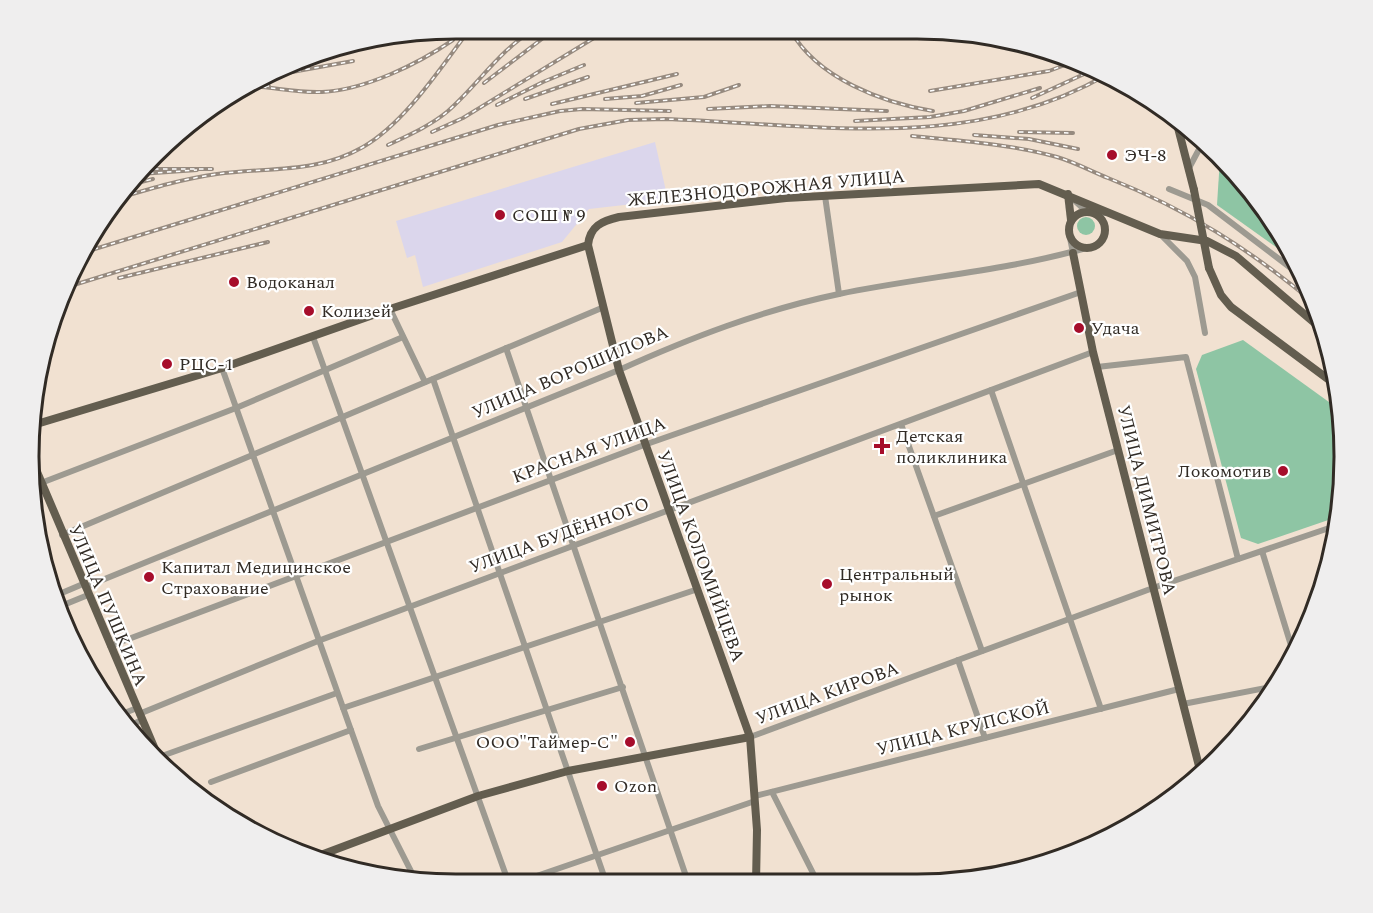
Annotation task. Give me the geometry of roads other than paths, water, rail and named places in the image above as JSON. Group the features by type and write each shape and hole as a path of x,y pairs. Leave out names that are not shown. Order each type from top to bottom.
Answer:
{"main road":[{"path":"1181,134 1209,268 1221,295 1231,307 1326,378"},
{"name":"ЖЕЛЕЗНОДОРОЖНАЯ УЛИЦА","path":"588,245 589,235 600,222 619,217 825,196 1039,184 1068,194 1160,234 1207,241 1236,256 1311,320"},
{"path":"1068,194 1071,220 1068,233 1075,244 1086,248 1098,244 1105,233 1103,221 1090,212 1075,216 1071,220"},
{"path":"41,423 222,368 390,309 588,245"},
{"name":"УЛИЦА КОЛОМИЙЦЕВА","path":"588,245 619,370 750,737 755,799 756,874"},
{"name":"УЛИЦА ДИМИТРОВА","path":"1073,253 1093,352 1198,764"},
{"name":"УЛИЦА ПУШКИНА","path":"40,480 151,741"},
{"name":"УЛИЦА КИРОВА","path":"325,853 478,796 568,771 750,737"}],"street":[{"path":"1190,168 1199,150"},
{"path":"1169,189 1208,205 1287,264"},
{"path":"1068,194 1090,212 1111,213"},
{"path":"825,196 839,294"},
{"name":"УЛИЦА ДИМИТРОВА","path":"1068,233 1073,253"},
{"path":"1160,234 1186,261 1195,277 1205,333"},
{"name":"УЛИЦА ВОРОШИЛОВА","path":"62,594 85,589 619,370 701,333 839,294 1073,253 1086,248"},
{"name":"КРАСНАЯ УЛИЦА","path":"110,646 644,445 862,366 1081,292"},
{"path":"62,535 604,307"},
{"path":"390,309 424,382"},
{"path":"313,337 506,874"},
{"path":"41,483 236,408 403,337"},
{"path":"506,348 685,874"},
{"name":"УЛИЦА БУДЁННОГО","path":"128,714 139,714 318,640 1093,352"},
{"path":"1097,367 1186,357 1238,559"},
{"path":"222,368 378,806 411,871"},
{"path":"433,379 603,874"},
{"path":"991,390 1101,708"},
{"path":"900,424 982,651"},
{"path":"934,516 1118,450"},
{"name":"УЛИЦА КИРОВА","path":"750,737 1154,588 1327,529"},
{"path":"1262,551 1290,643"},
{"name":"УЛИЦА ВОРОШИЛОВА","path":"66,603 85,589"},
{"path":"343,708 698,589"},
{"path":"958,660 985,738"},
{"path":"418,749 623,687"},
{"path":"1183,704 1264,688"},
{"name":"УЛИЦА КРУПСКОЙ","path":"542,874 772,792 1179,689"},
{"path":"166,756 337,693"},
{"name":"УЛИЦА БУДЁННОГО","path":"133,721 139,714"},
{"path":"211,782 351,730"},
{"path":"772,792 813,874"}],"railway":[{"path":"131,194 204,176 310,166 345,156 363,147 393,124 408,109 462,39"},
{"path":"388,145 427,126 448,111 520,39"},
{"path":"484,83 542,39"},
{"path":"432,132 463,118 592,39"},
{"path":"797,39 817,62 853,86 893,102 933,111"},
{"path":"263,87 322,92 356,86 408,66 453,40"},
{"path":"297,71 353,61"},
{"path":"497,105 584,65"},
{"path":"930,91 1049,71 1063,66"},
{"path":"552,104 677,74"},
{"path":"1032,98 1083,74"},
{"path":"525,99 588,77"},
{"path":"77,284 579,129 628,120 665,119 835,128 947,125 1002,115 1056,99 1096,80"},
{"path":"605,99 642,96 681,85"},
{"path":"636,103 704,97 739,85"},
{"path":"264,86 269,86"},
{"path":"855,121 930,117 964,111 1040,88"},
{"path":"708,109 770,106 887,111"},
{"path":"94,249 498,125 560,111 582,109 670,111"},
{"path":"1019,132 1073,133"},
{"path":"974,135 1029,139 1078,149"},
{"path":"912,136 1022,149 1076,164 1137,190 1191,217 1241,248 1300,291"},
{"path":"154,169 212,169"},
{"path":"150,173 197,170"},
{"path":"142,182 153,179"},
{"path":"119,278 268,242"}],"place":[{"name":"ЭЧ-8","path":"1112,155"},
{"name":"СОШ № 9","path":"500,215"},
{"name":"Водоканал","path":"234,282"},
{"name":"Колизей","path":"309,311"},
{"name":"Удача","path":"1079,328"},
{"name":"РЦС-1","path":"167,364"},
{"name":"Детская поликлиника","path":"882,446"},
{"name":"Локомотив","path":"1283,471"},
{"name":"Капитал Медицинское Страхование","path":"149,577"},
{"name":"Центральный рынок","path":"827,584"},
{"name":"ООО\"Таймер-С\"","path":"630,742"},
{"name":"Ozon","path":"602,786"}]}
